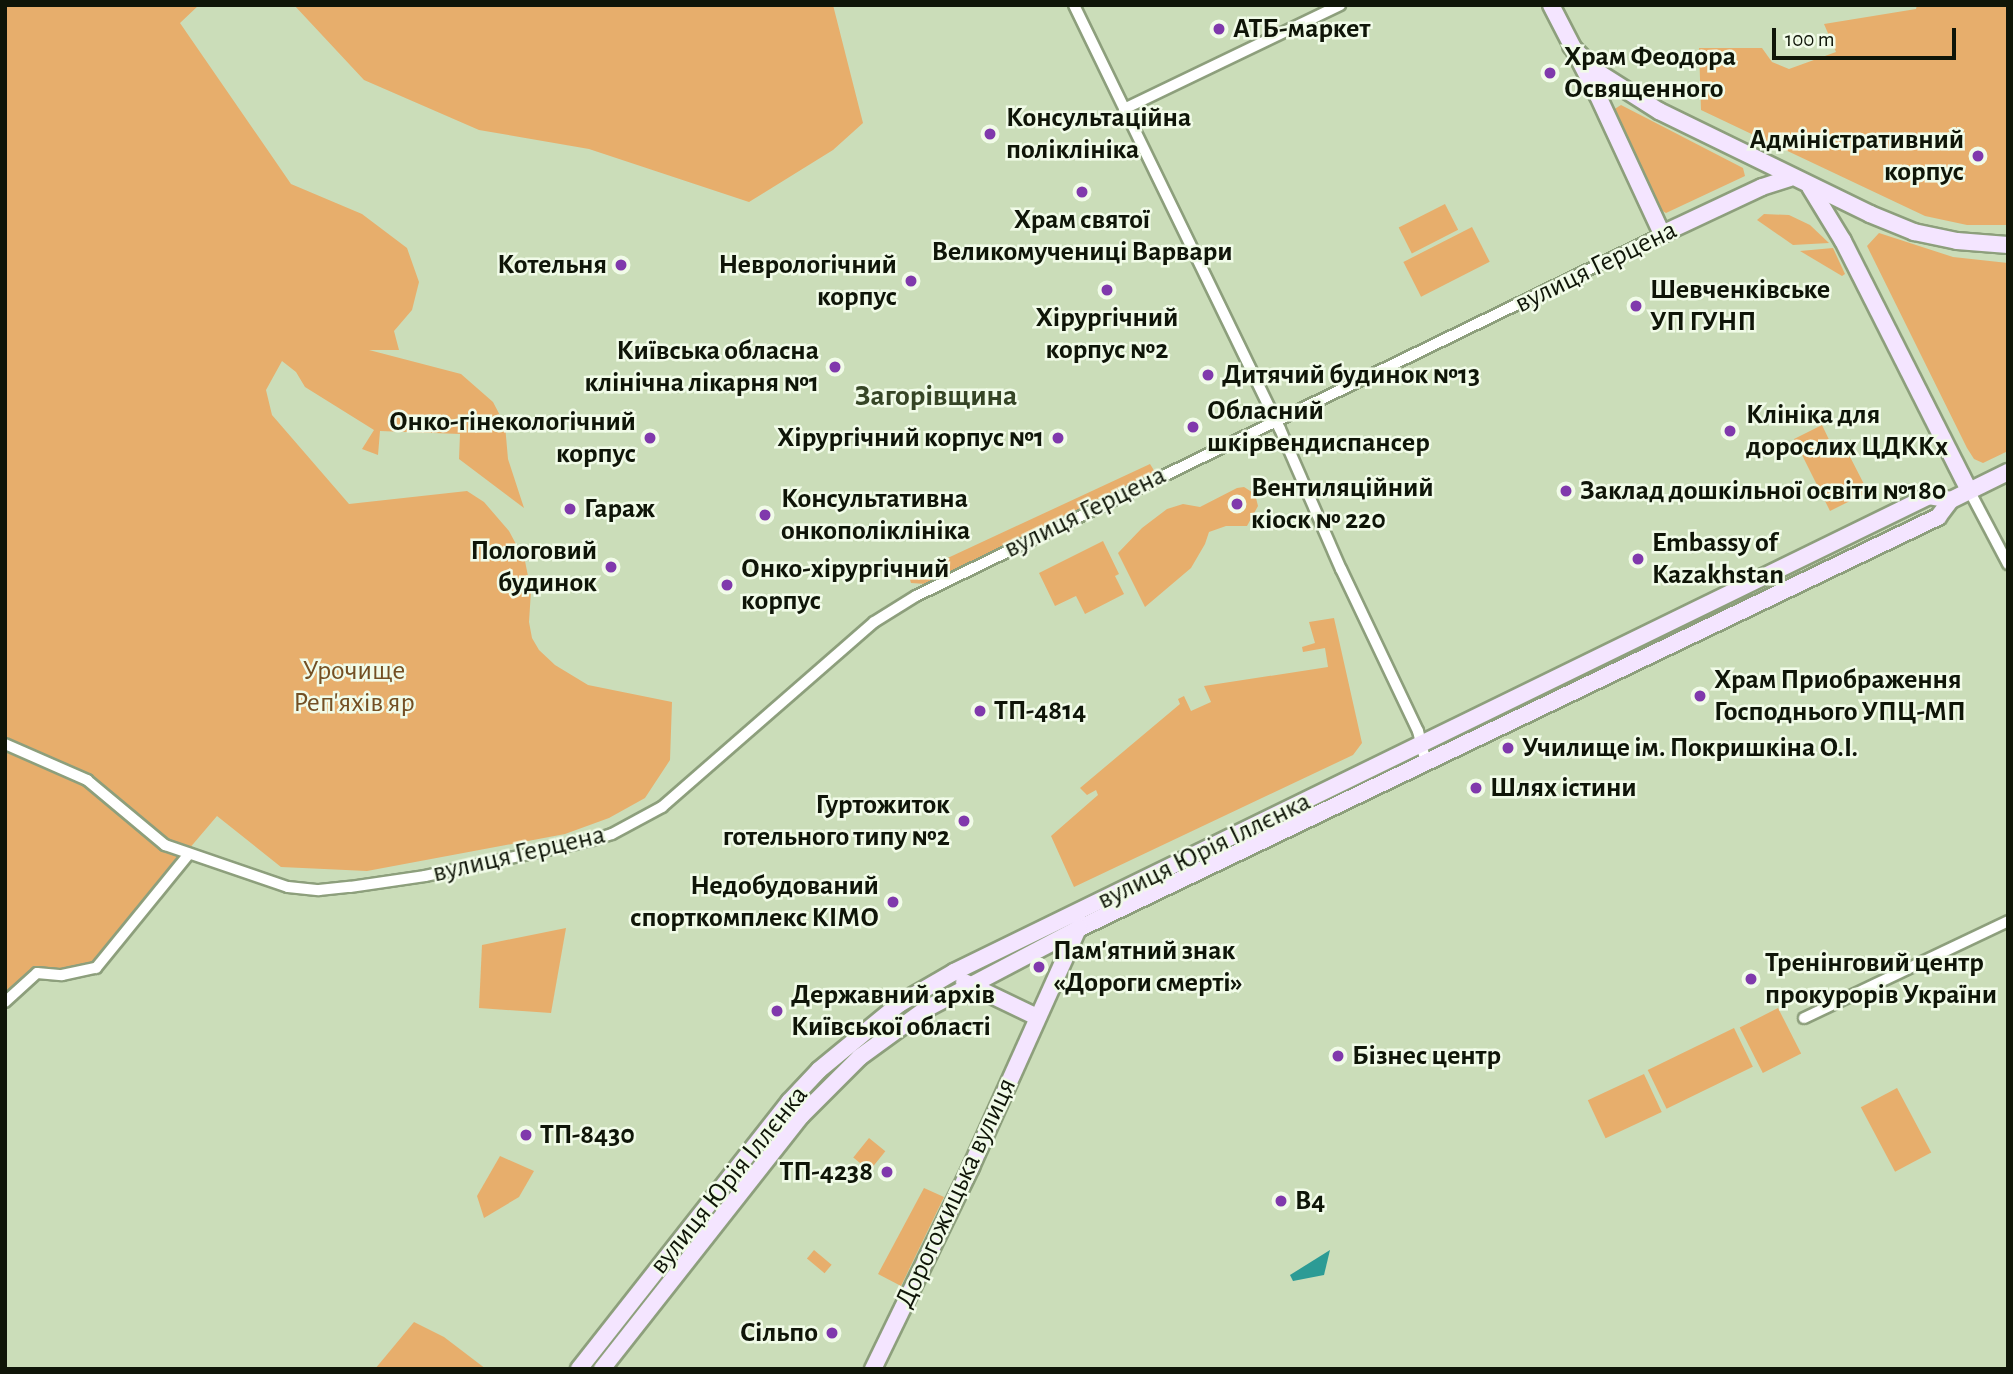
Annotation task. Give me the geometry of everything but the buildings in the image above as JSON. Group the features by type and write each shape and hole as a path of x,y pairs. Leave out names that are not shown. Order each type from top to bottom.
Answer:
{"main road":[{"path":"1551,5 1598,96 1662,234"},
{"path":"1571,46 1618,87 1790,178 1914,232 1958,241 2008,245"},
{"name":"вулиця Герцена","path":"1662,234 1762,187 1790,178"},
{"path":"1810,187 1843,241 1969,490"},
{"name":"вулиця Юрія Іллєнка","path":"602,1369 769,1153 830,1084 891,1032 968,986 1078,929 1426,763 1606,673 1938,517 1951,499 2008,472"},
{"name":"вулиця Юрія Іллєнка","path":"579,1369 758,1139 818,1070 899,1004 954,972 1929,496 1951,499"},
{"name":"Дорогожицька вулиця","path":"873,1369 971,1167 1085,908"},
{"path":"954,972 968,986 1037,1017"}],"street":[{"path":"1074,5 1276,419 1341,569 1418,731 1426,763"},
{"path":"1124,109 1340,5"},
{"name":"вулиця Герцена","path":"5,744 87,780 166,845 288,887 319,890 425,876 612,835 662,807 874,622 916,596 1662,234"},
{"path":"1969,490 2008,564"},
{"path":"5,1002 37,973 62,975 96,968 189,854"},
{"path":"1804,1018 2008,921"}],"green space":[{"name":"Урочище Реп'яхів яр","path":"5,5 199,5 180,23 291,184 362,214 407,248 419,282 412,310 394,331 399,350 369,350 461,374 493,402 505,425 508,459 524,508 459,459 460,434 380,431 378,455 362,449 374,430 305,387 296,372 282,361 266,390 272,415 349,504 467,491 484,502 509,531 525,561 531,591 529,622 532,638 539,650 555,665 588,685 672,702 670,760 645,798 609,818 565,834 367,871 281,867 217,816 91,964 62,972 34,970 5,997"},
{"path":"294,5 833,5 863,123 833,150 749,202 589,149 479,130 364,80"},
{"path":"1917,5 2008,5 2008,225 1967,225 1925,216 1701,110 1699,48 1762,48 1772,62 1789,69 1836,52 1824,24 1916,9"},
{"path":"1621,105 1743,168 1745,176 1666,213 1656,207 1613,110"},
{"path":"1445,204 1458,230 1412,253 1399,228"},
{"path":"1764,214 1789,215 1810,225 1829,243 1793,245 1757,220"},
{"path":"1472,227 1490,262 1421,297 1403,262"},
{"path":"1879,233 1953,257 2008,263 2008,451 1983,463 1974,459 1967,448 1867,246"},
{"path":"1833,248 1845,274 1842,276 1800,251"},
{"path":"1822,425 1833,448 1843,443 1868,492 1830,511 1794,439"},
{"path":"1150,464 1155,472 926,584 911,583 909,576"},
{"path":"1244,487 1255,494 1258,506 1247,526 1226,526 1209,532 1191,568 1145,607 1118,553 1142,528 1167,509 1183,504 1200,507"},
{"path":"1103,541 1119,574 1115,576 1124,594 1085,614 1076,596 1055,606 1039,573"},
{"path":"1334,618 1362,743 1353,755 1074,887 1051,836 1098,795 1096,790 1087,795 1080,788 1180,704 1178,699 1184,696 1191,711 1211,702 1204,686 1328,667 1325,648 1303,652 1302,647 1315,643 1309,622"},
{"path":"566,928 551,1013 479,1008 482,945"},
{"path":"1778,1008 1801,1053 1763,1073 1740,1028"},
{"path":"1734,1028 1753,1067 1667,1109 1648,1070"},
{"path":"1644,1074 1662,1112 1606,1138 1588,1100"},
{"path":"1897,1088 1931,1152 1895,1172 1861,1107"},
{"path":"869,1138 885,1151 870,1171 853,1157"},
{"path":"500,1156 534,1171 519,1197 484,1218 477,1196"},
{"path":"924,1188 944,1197 901,1286 878,1274"},
{"path":"814,1250 832,1265 825,1273 807,1258"},
{"path":"414,1322 444,1337 486,1369 375,1369"}],"water":[{"path":"1330,1250 1324,1275 1293,1281 1290,1275"}],"place":[{"name":"АТБ-маркет","path":"1219,29"},
{"name":"Храм Феодора Освященного","path":"1550,73"},
{"name":"Консультаційна поліклініка","path":"990,134"},
{"name":"Адміністративний корпус","path":"1978,156"},
{"name":"Храм святої Великомучениці Варвари","path":"1082,192"},
{"name":"Котельня","path":"621,265"},
{"name":"Неврологічний корпус","path":"911,281"},
{"name":"Хірургічний корпус №2","path":"1107,290"},
{"name":"Шевченківське УП ГУНП","path":"1636,306"},
{"name":"Київська обласна клінічна лікарня №1","path":"835,367"},
{"name":"Дитячий будинок №13","path":"1208,375"},
{"name":"Обласний шкірвендиспансер","path":"1193,427"},
{"name":"Клініка для дорослих ЦДККх","path":"1730,431"},
{"name":"Онко-гінекологічний корпус","path":"650,438"},
{"name":"Хірургічний корпус №1","path":"1058,438"},
{"name":"Заклад дошкільної освіти №180","path":"1566,491"},
{"name":"Вентиляційний кіоск № 220","path":"1237,504"},
{"name":"Гараж","path":"570,509"},
{"name":"Консультативна онкополіклініка","path":"765,515"},
{"name":"Embassy of Kazakhstan","path":"1638,559"},
{"name":"Пологовий будинок","path":"611,567"},
{"name":"Онко-хірургічний корпус","path":"727,585"},
{"name":"Храм Приображення Господнього УПЦ-МП","path":"1700,696"},
{"name":"ТП-4814","path":"980,711"},
{"name":"Училище ім. Покришкіна О.І.","path":"1508,748"},
{"name":"Шлях істини","path":"1476,788"},
{"name":"Гуртожиток готельного типу №2","path":"964,821"},
{"name":"Недобудований спорткомплекс КІМО","path":"893,902"},
{"name":"Пам'ятний знак «Дороги смерті»","path":"1039,967"},
{"name":"Тренінговий центр прокурорів України","path":"1751,979"},
{"name":"Державний архів Київської області","path":"777,1011"},
{"name":"Бізнес центр","path":"1338,1056"},
{"name":"ТП-8430","path":"526,1135"},
{"name":"ТП-4238","path":"887,1172"},
{"name":"B4","path":"1281,1201"},
{"name":"Сільпо","path":"832,1333"}],"district":[{"name":"Загорівщина","path":"936,396"}]}
